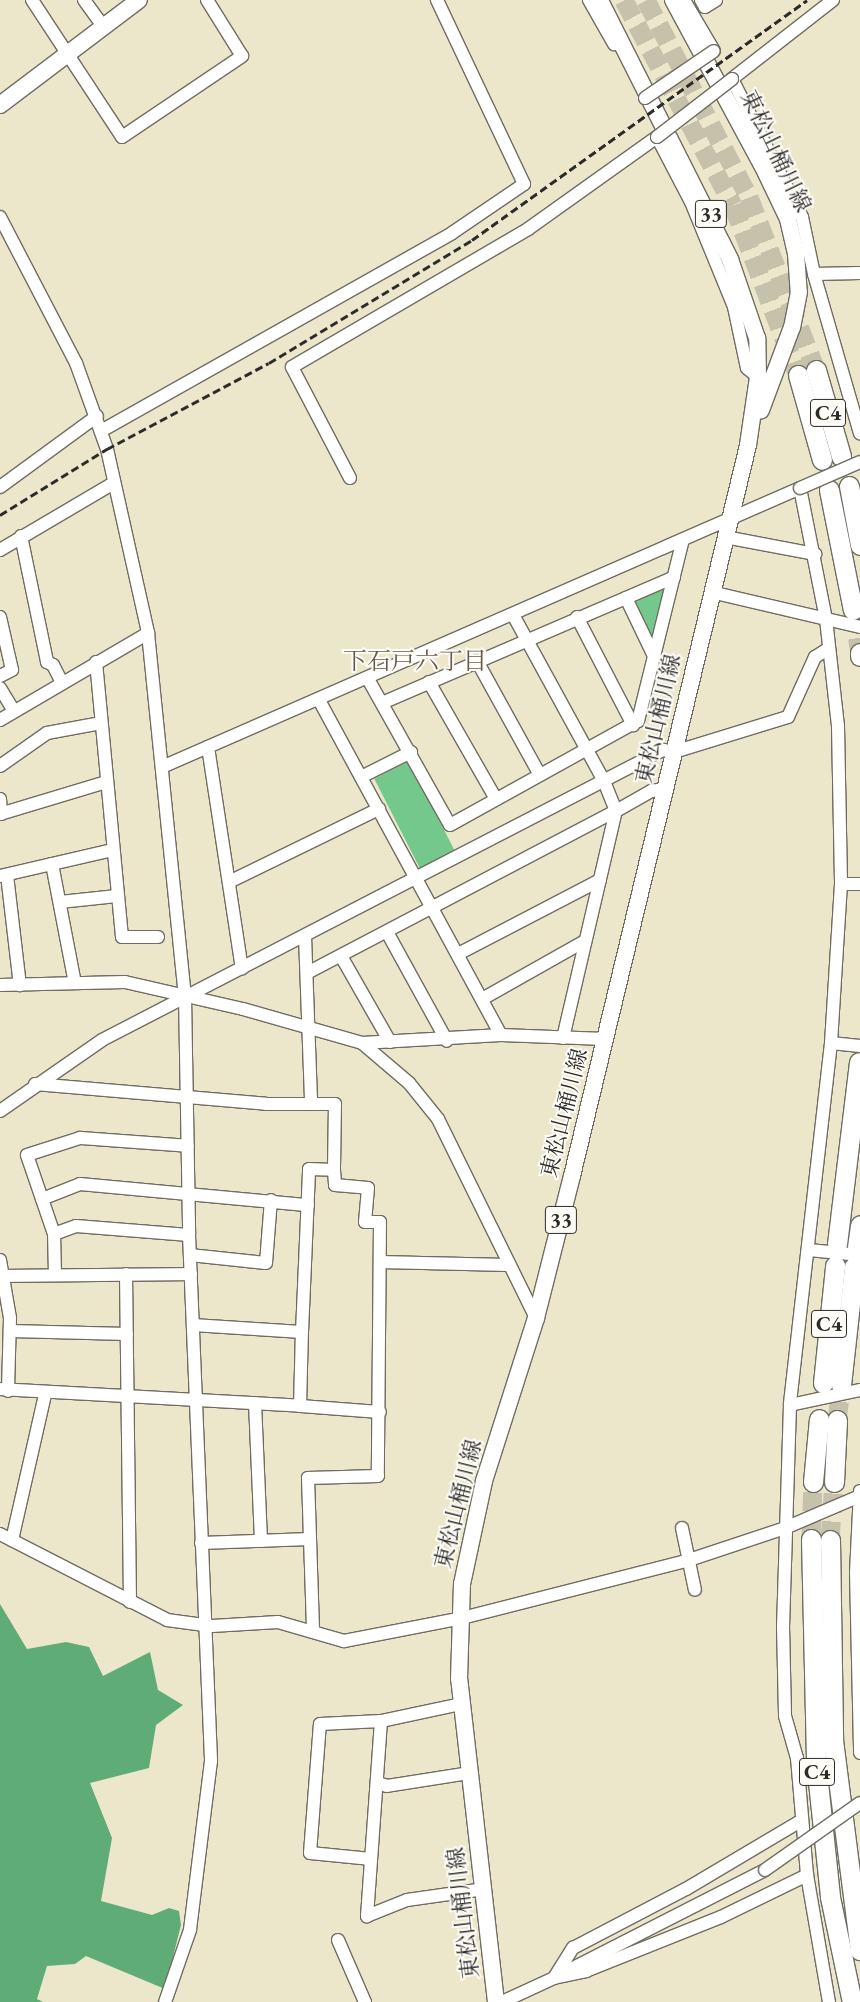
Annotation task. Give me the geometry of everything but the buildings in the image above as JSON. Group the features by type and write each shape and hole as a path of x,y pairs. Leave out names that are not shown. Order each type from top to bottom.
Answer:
{"highway":[{"name":"C4","path":"822,460 807,372 841,456"},
{"path":"849,486 860,545"},
{"path":"829,490 856,619"},
{"path":"837,1244 860,1062"},
{"name":"C4","path":"835,1266 832,1384 857,1256 860,1225"},
{"path":"813,1482 818,1419"},
{"path":"834,1482 837,1420"},
{"name":"C4","path":"811,1539 816,1763 830,1898 852,2002"},
{"name":"C4","path":"830,1540 832,1740 860,1950"}],"main road":[{"path":"0,105 139,0"},
{"name":"東松山桶川線","path":"496,2002 461,1704 462,1584 470,1536 536,1318 605,1038 711,592 748,445 758,377 757,338 730,259 600,0"},
{"name":"東松山桶川線","path":"673,0 766,173 788,219 796,254 798,292 792,327 748,445"}],"street":[{"path":"32,0 69,52 122,137 242,56 207,0"},
{"path":"84,0 104,26"},
{"path":"101,431 452,233 524,184 437,0"},
{"path":"589,0 645,98 714,51 684,0"},
{"path":"692,14 703,3 716,0"},
{"path":"350,478 292,367 528,229 657,137 834,0"},
{"path":"732,79 802,217 814,274 858,419 860,433"},
{"name":"33","path":"657,137 691,202 734,306 746,368 758,377"},
{"path":"0,217 76,363 101,431 148,633 186,996 189,1097 189,1235 211,1761 190,1930 166,2002"},
{"path":"814,274 860,273"},
{"path":"0,487 97,416"},
{"path":"162,767 319,700 730,516 860,462"},
{"path":"0,550 112,484"},
{"path":"800,488 815,554 826,619 838,726 841,884 831,1043 790,1405 785,1528 786,1716 796,1758 807,1875 829,2002"},
{"path":"21,536 47,662 53,665 62,683"},
{"path":"725,537 815,554"},
{"path":"368,678 411,752 450,825 638,721 683,538"},
{"path":"382,703 577,617 674,577"},
{"path":"711,592 826,619 856,619"},
{"path":"626,598 653,654"},
{"path":"513,614 604,781 616,811 563,1038"},
{"path":"0,617 12,670 0,676"},
{"path":"577,617 633,725"},
{"path":"0,720 148,633"},
{"path":"0,1111 35,1084 102,1040 418,880 663,750 674,752 788,717 812,663 828,648"},
{"path":"477,661 540,775"},
{"path":"96,662 122,937 158,937"},
{"path":"430,682 496,799"},
{"path":"0,688 14,711"},
{"path":"319,700 434,908 501,1035"},
{"path":"0,766 47,733 102,723"},
{"path":"208,747 242,968"},
{"path":"361,776 411,752"},
{"path":"0,799 1,814 106,782"},
{"path":"306,973 434,908 651,791 665,789"},
{"path":"229,882 379,809"},
{"path":"20,985 3,876 113,850"},
{"path":"52,864 75,983"},
{"path":"458,954 600,880"},
{"path":"841,884 860,884"},
{"path":"60,902 117,896"},
{"path":"387,932 447,1042"},
{"path":"305,936 311,1103"},
{"path":"482,999 585,941"},
{"path":"341,956 390,1042"},
{"path":"0,985 125,982 186,996 362,1043 447,1042 501,1035 605,1038"},
{"path":"362,1043 409,1083 438,1119 508,1265 536,1318"},
{"path":"831,1043 860,1046"},
{"path":"35,1084 189,1097 335,1104 335,1185 368,1188 365,1222 380,1222 378,1476 308,1478 313,1632"},
{"path":"56,1274 54,1234 28,1155 80,1138 188,1146"},
{"path":"300,1406 309,1170 334,1170"},
{"path":"42,1199 80,1184 188,1191 308,1205"},
{"path":"190,1255 266,1263 271,1200"},
{"path":"54,1234 76,1226 189,1235"},
{"path":"809,1250 857,1256"},
{"path":"0,1260 11,1331 4,1390 45,1395 255,1403 380,1412"},
{"path":"380,1262 508,1265"},
{"path":"126,1274 130,1399 130,1602"},
{"path":"2,1276 191,1274"},
{"path":"193,1325 302,1332"},
{"path":"11,1331 127,1334"},
{"path":"790,1405 860,1390"},
{"path":"12,1540 45,1395"},
{"path":"255,1403 261,1541"},
{"path":"860,1492 860,1753"},
{"path":"0,1534 166,1620 205,1625 278,1622 344,1641 462,1618 688,1560 785,1528 860,1496"},
{"path":"682,1528 695,1590"},
{"path":"201,1543 310,1539"},
{"path":"371,1859 310,1852 320,1724 382,1720 461,1704"},
{"path":"382,1720 367,1916 407,1900 484,1889"},
{"path":"378,1783 387,1786 469,1772"},
{"path":"502,2002 554,1978 765,1870 860,1803"},
{"path":"554,1978 573,1948 686,1889 802,1820"},
{"path":"554,1978 586,1972 666,1940 807,1875"},
{"path":"338,1940 365,2002"}],"green space":[{"path":"663,586 667,588 655,638 650,638 632,599"},
{"path":"409,761 457,855 422,873 374,779"},
{"path":"0,1604 27,1649 66,1642 89,1647 103,1676 150,1652 158,1690 183,1705 156,1725 149,1768 90,1783 112,1838 101,1901 152,1915 169,1908 179,1911 181,1925 165,1989 86,1956 75,1964 47,1966 37,1999 43,2002 0,2002"}],"tunnel":[{"path":"624,0 733,205 798,375"},
{"path":"646,0 749,197 816,370"},
{"path":"853,610 860,653"},
{"path":"837,1420 841,1385"},
{"path":"811,1539 813,1482"},
{"path":"830,1540 834,1482"}],"railway":[{"path":"0,515 107,449 269,363 472,240 807,0"}],"district":[{"name":"下石戸六丁目","path":"415,661"}]}
